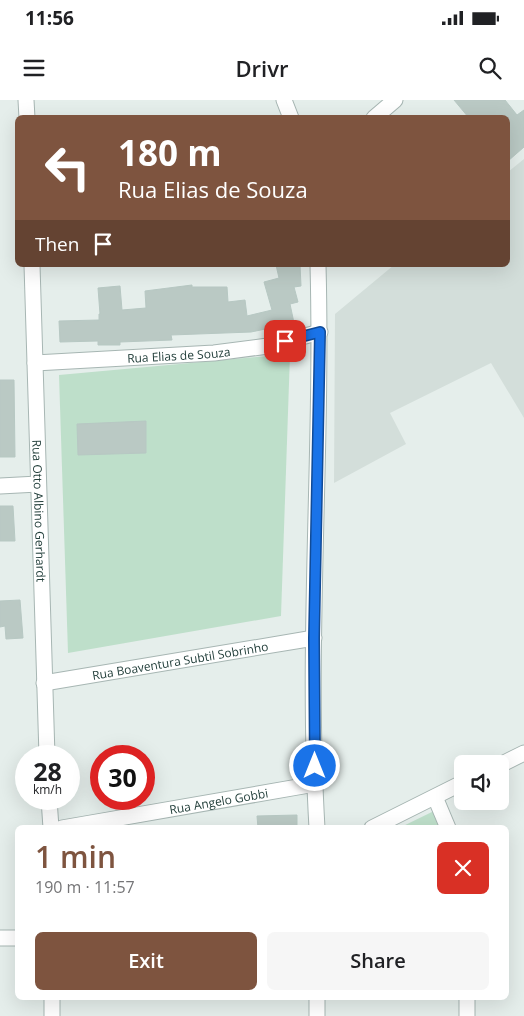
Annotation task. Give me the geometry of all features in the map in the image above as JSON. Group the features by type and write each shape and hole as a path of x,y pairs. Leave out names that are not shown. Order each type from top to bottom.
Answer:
{"street":[{"path":"26,100 27,115"},
{"path":"284,100 290,115"},
{"path":"378,115 395,100"},
{"name":"Rua Otto Albino Gerhardt","path":"32,267 47,745"},
{"path":"317,825 314,638 320,332 318,267"},
{"name":"Rua Elias de Souza","path":"36,363 214,353 268,346 320,332"},
{"path":"0,486 38,484"},
{"name":"Rua Boaventura Subtil Sobrinho","path":"44,683 314,638"},
{"path":"509,760 524,753"},
{"name":"Rua Angelo Gobbi","path":"79,825 315,784"},
{"path":"378,825 454,788"},
{"path":"435,797 447,825"},
{"path":"50,810 51,825"},
{"path":"0,938 15,938"},
{"path":"52,1000 52,1016"},
{"path":"317,1000 317,1016"},
{"path":"467,1000 467,1016"}],"shaded area":[{"path":"524,159 524,418 491,363 390,413 406,444 334,483 335,314 392,267 510,267 510,170"}],"green space":[{"path":"290,354 281,616 68,653 59,375"},
{"path":"434,811 439,825 405,825"}],"building":[{"path":"454,100 505,100 517,115 524,110 524,147 510,159 510,115 466,115"},
{"path":"276,267 300,267 301,286 294,287 298,302 290,304 294,323 290,324 290,326 276,330 275,327 251,332 171,335 172,340 120,342 120,345 98,345 98,341 60,342 59,321 99,320 98,288 120,286 122,310 146,308 145,291 192,285 192,287 227,287 228,302 245,300 247,316 272,310 264,282 279,278"},
{"path":"0,380 14,380 15,457 0,457"},
{"path":"146,421 146,453 78,455 77,424"},
{"path":"0,506 13,506 15,541 0,541"},
{"path":"20,600 23,638 6,639 5,626 0,627 0,601"},
{"path":"297,815 297,825 258,825 257,816"}],"route":[{"path":"285,341 320,332 314,638 315,766"}]}
